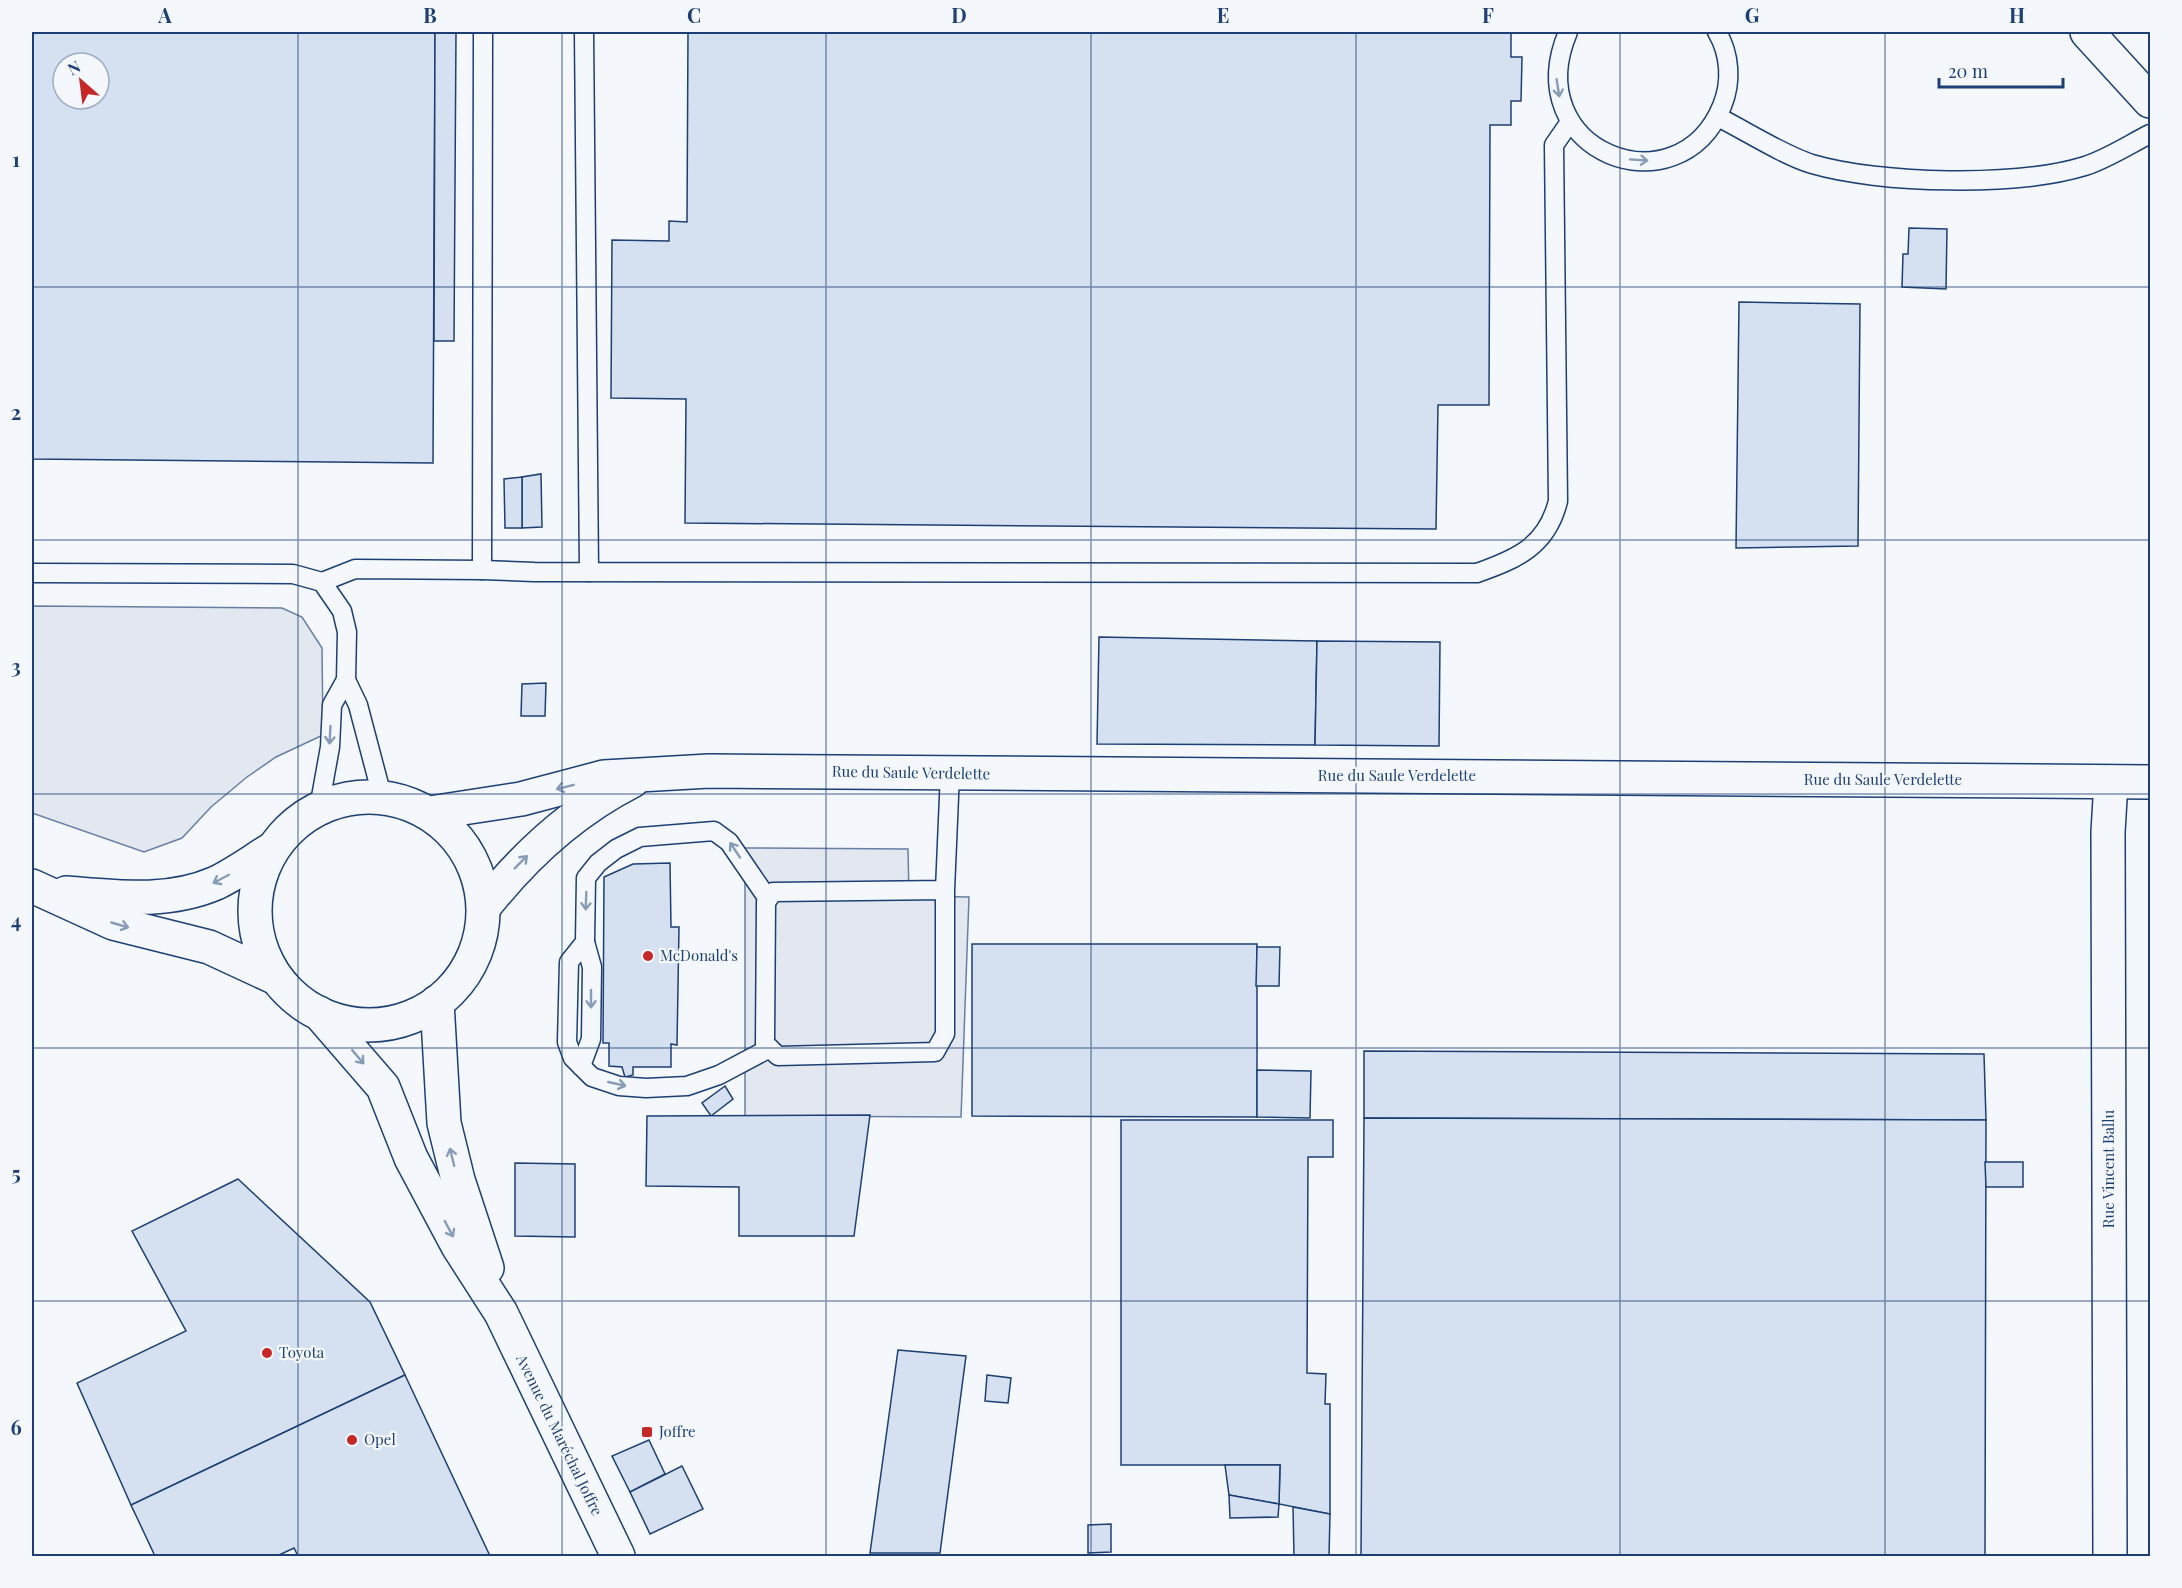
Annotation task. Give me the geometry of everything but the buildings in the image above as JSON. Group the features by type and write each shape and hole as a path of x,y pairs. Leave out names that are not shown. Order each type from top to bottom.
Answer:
{"street":[{"path":"2087,32 2151,101"},
{"name":"Rue du Saule Verdelette","path":"430,813 521,799 604,777 709,771 2151,782"},
{"name":"Rue du Saule Verdelette","path":"484,906 512,871 538,845 614,790 643,776"},
{"name":"Rue Vincent Ballu","path":"2110,1557 2108,831 2111,782"},
{"path":"382,796 398,799 430,813 458,837 477,870 484,906 479,943 463,976 437,1002 410,1017 380,1024 348,1023 319,1013 295,998 276,978 261,948 254,914 258,881 272,849 295,822 319,808 382,796"},
{"path":"40,888 133,898 173,896 217,883 272,849"},
{"path":"40,888 113,924 209,947 276,978"},
{"name":"Avenue du Maréchal Joffre","path":"437,1002 444,1123 458,1180 501,1313"},
{"name":"Avenue du Maréchal Joffre","path":"319,1013 383,1087 411,1158 458,1246 501,1313 618,1557"}],"lane":[{"path":"482,570 483,32"},
{"path":"584,32 589,572"},
{"path":"1568,32 1559,53 1556,77 1560,100 1570,122 1586,140 1604,152 1624,159 1646,161 1668,158 1688,149 1705,135 1718,117 1726,97 1729,75 1726,53 1717,32"},
{"path":"1718,117 1811,163 1881,178 1993,179 2055,173 2087,166 2151,134"},
{"path":"322,582 356,569 589,572 1477,573 1516,559 1540,539 1554,519 1558,501 1554,145 1570,122"},
{"path":"32,573 293,574 322,582 334,596 345,622 347,632 346,680 358,705 382,796"},
{"path":"319,808 330,747 332,705 346,680"},
{"path":"945,890 773,892 765,903 765,1044 778,1056 935,1052 945,1034 945,890 950,773"},
{"path":"768,899 729,842 714,831 640,837 616,849 598,863 586,878 585,942 592,967 591,1039 581,1066 592,1077 619,1086 687,1086 720,1075 770,1047"}],"shaded area":[{"path":"32,606 282,608 302,617 322,648 323,735 276,757 247,777 211,807 182,838 144,852 32,813"},
{"path":"745,848 908,849 909,896 969,897 961,1117 745,1116"}],"place":[{"name":"McDonald's","path":"648,956"},
{"name":"Toyota","path":"267,1353"},
{"name":"Joffre","path":"647,1432"},
{"name":"Opel","path":"352,1440"}]}
